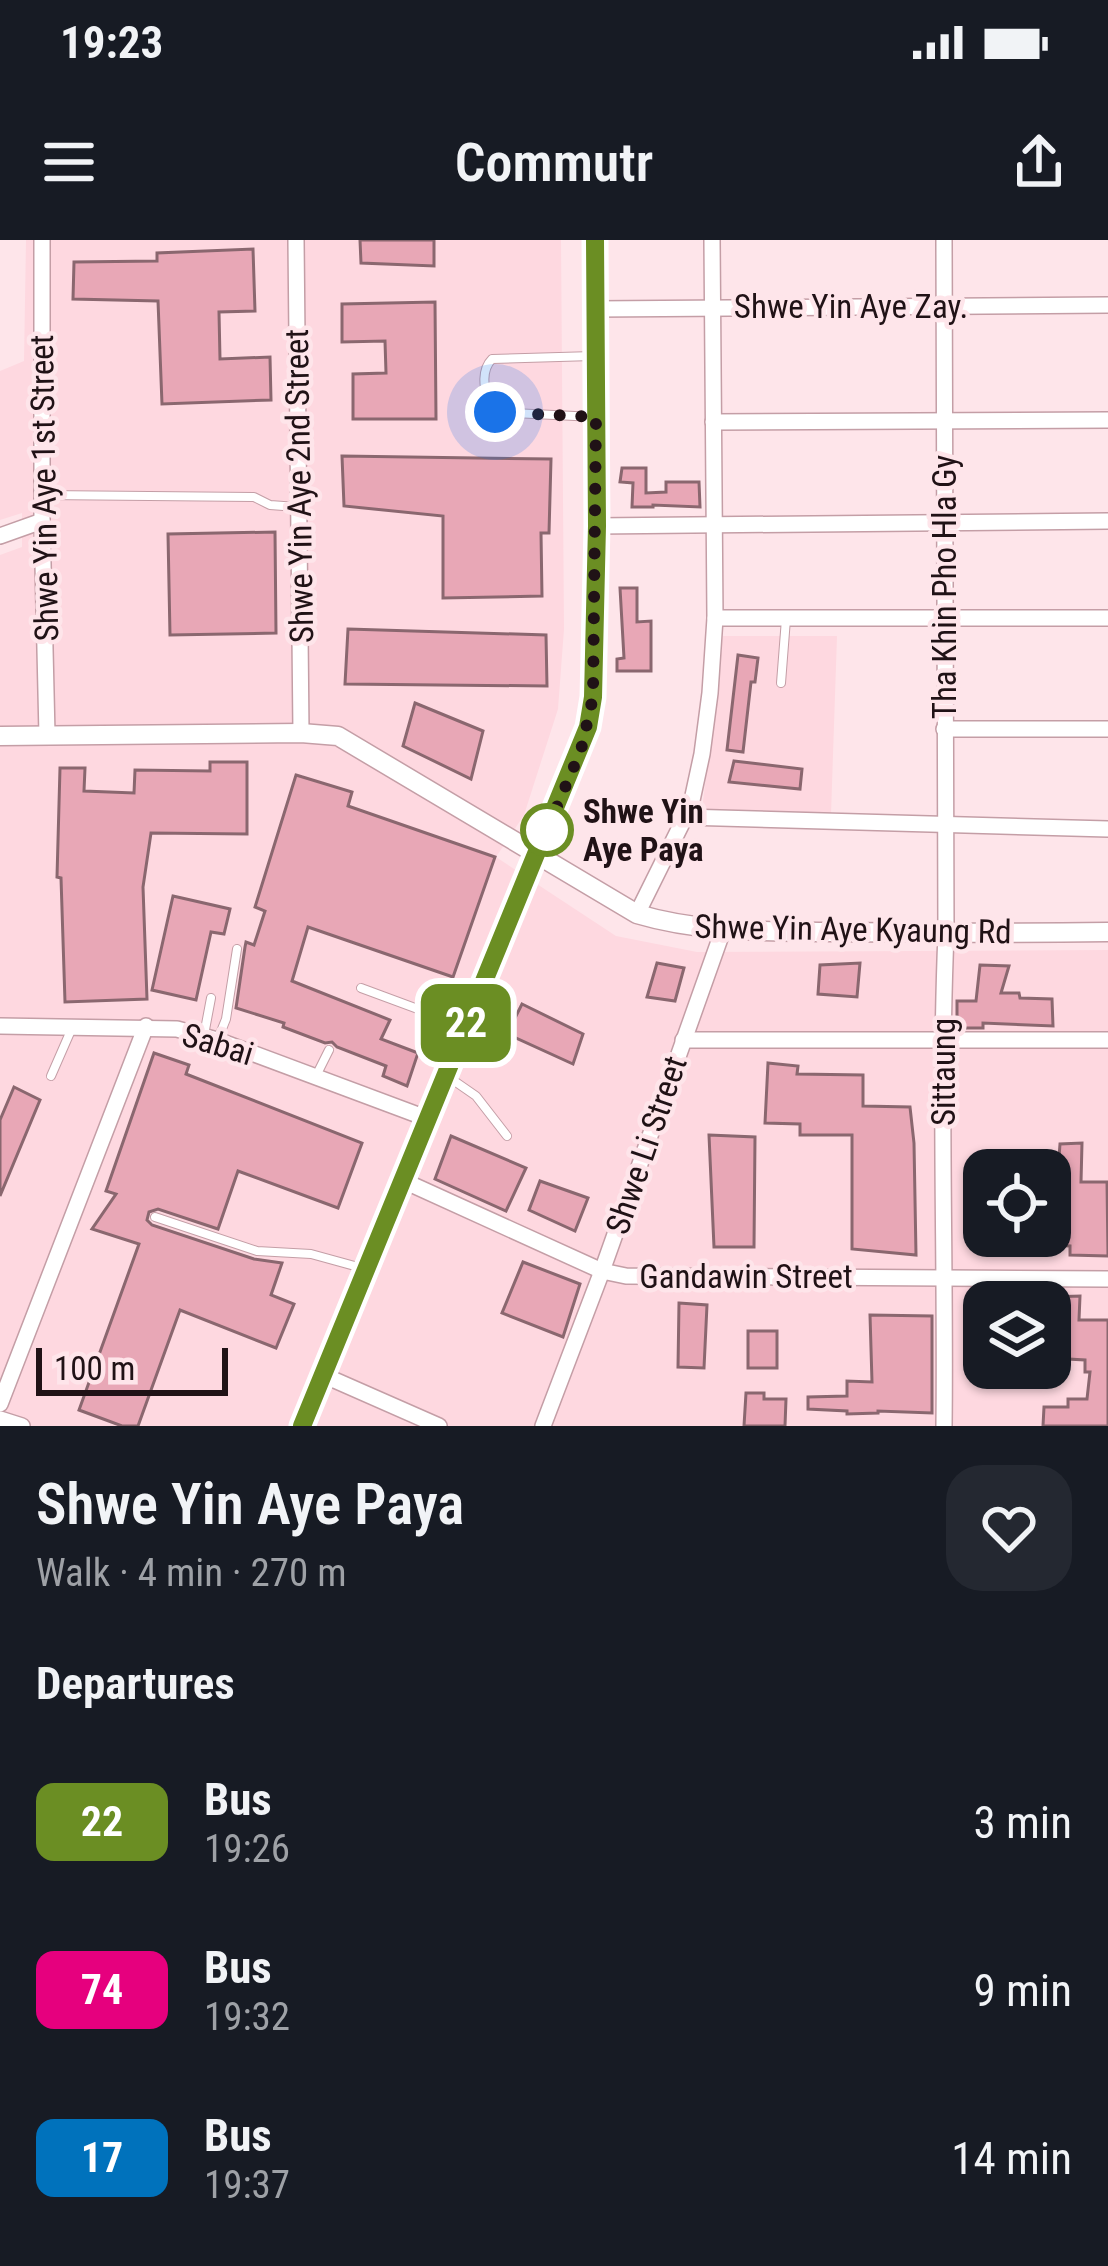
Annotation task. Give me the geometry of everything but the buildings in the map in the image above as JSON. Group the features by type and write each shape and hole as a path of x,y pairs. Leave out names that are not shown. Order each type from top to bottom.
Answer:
{"main road":[{"path":"302,1426 588,727 593,697 597,526 595,240"}],"street":[{"name":"Shwe Yin Aye 1st Street","path":"42,240 47,735"},
{"name":"Shwe Yin Aye 2nd Street","path":"296,240 301,733"},
{"path":"638,914 691,805 710,693 715,618 712,240"},
{"name":"Tha Khin Pho Hla Gy","path":"944,240 946,934"},
{"name":"Shwe Yin Aye Zay.","path":"595,309 1108,305"},
{"path":"713,422 1108,420"},
{"path":"0,536 42,521"},
{"path":"597,526 1108,521"},
{"path":"715,618 1108,618"},
{"path":"944,729 1108,729"},
{"name":"Shwe Yin Aye Kyaung Rd","path":"0,736 338,736 638,914 671,924 723,930 1108,932"},
{"path":"685,817 1108,829"},
{"name":"Shwe Li Street","path":"543,1426 723,930"},
{"name":"Sittaung","path":"944,1426 941,1040 946,934"},
{"name":"Sabai","path":"0,1026 177,1029 426,1118"},
{"path":"0,1404 146,1026"},
{"path":"683,1040 1108,1040"},
{"name":"Gandawin Street","path":"404,1181 602,1271 626,1276 1108,1279"},
{"path":"323,1375 439,1426"},
{"path":"0,1419 22,1426"}],"lane":[{"path":"595,356 492,358 484,372 488,406 495,412 596,417"},
{"path":"42,495 254,497 271,505 299,507"},
{"path":"781,683 786,618"},
{"path":"210,1038 226,1018 237,949"},
{"path":"361,988 465,1027"},
{"path":"210,1038 211,998"},
{"path":"51,1076 72,1027"},
{"path":"315,1077 329,1050"},
{"path":"445,1075 476,1096 507,1136"},
{"path":"155,1217 257,1252 310,1254 367,1269"}],"shaded area":[{"path":"26,240 561,240 564,629 558,709 524,815 496,857 616,936 697,952 1108,950 1108,1426 0,1426 0,555 22,547 22,513 0,520 0,371 24,361"},
{"path":"723,636 837,636 831,814 702,810"}],"bus line":[{"name":"22","path":"302,1426 588,727 593,697 597,526 595,240"}],"place":[{"name":"Shwe Yin Aye Paya","path":"547,830"}],"route":[{"path":"495,412 596,417 593,697 581,750 547,830"}]}
